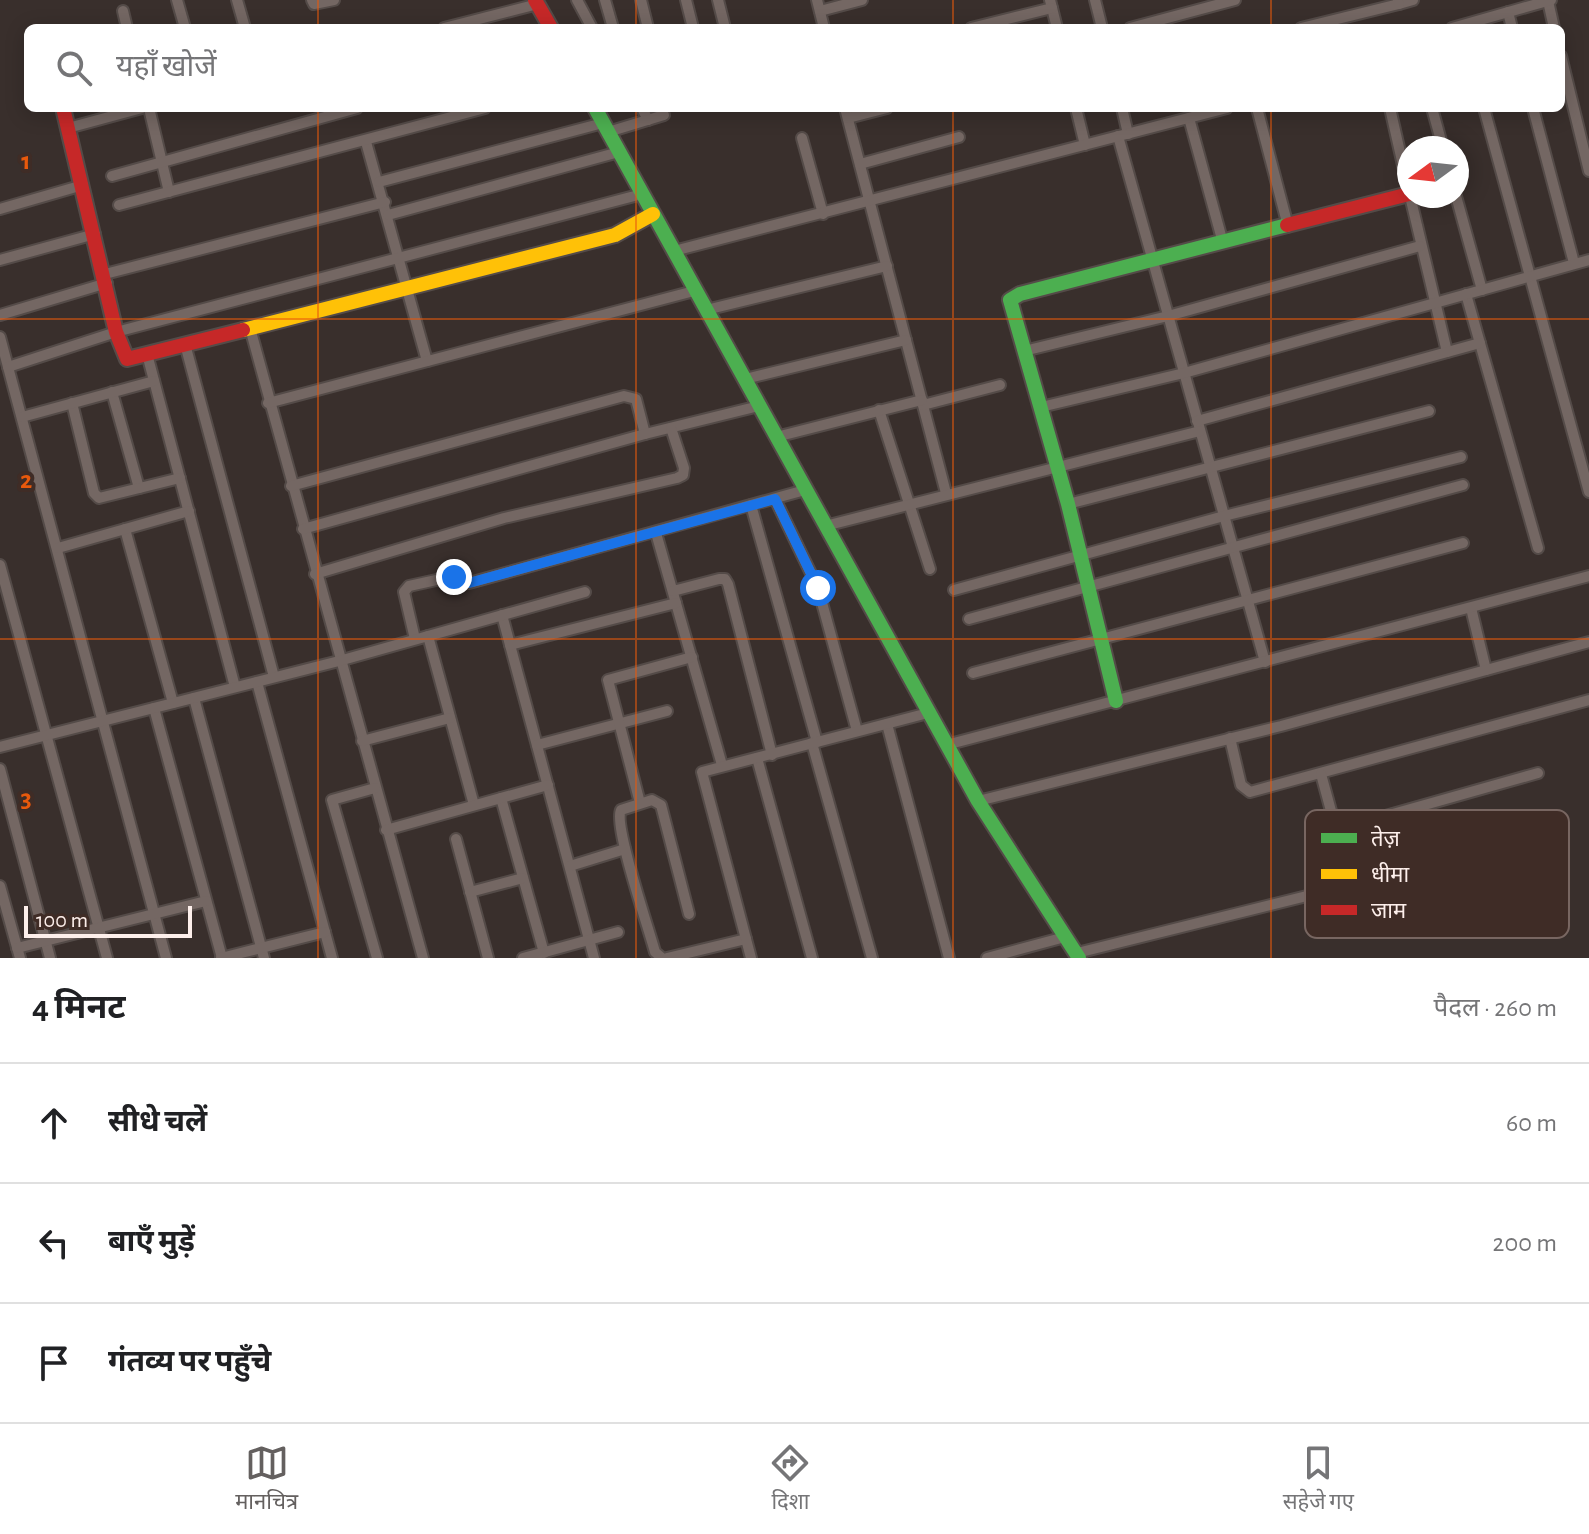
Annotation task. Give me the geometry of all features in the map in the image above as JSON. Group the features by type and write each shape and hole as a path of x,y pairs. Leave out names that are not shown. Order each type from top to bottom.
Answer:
{"street":[{"path":"177,0 184,24"},
{"path":"237,0 244,24"},
{"path":"312,0 314,4 334,0"},
{"path":"577,0 590,24"},
{"path":"605,0 612,24"},
{"path":"641,0 647,24"},
{"path":"686,0 692,24"},
{"path":"718,0 724,24"},
{"path":"818,5 862,0"},
{"path":"1095,0 1101,24"},
{"path":"1316,24 1413,0"},
{"path":"1469,24 1508,12 1522,4 1549,0 1553,24"},
{"path":"1144,24 1227,1"},
{"path":"458,24 537,2 549,24"},
{"path":"984,24 1051,4 1056,24"},
{"path":"123,11 126,24"},
{"path":"1508,12 1511,24"},
{"path":"1565,72 1589,171"},
{"path":"64,112 106,278 116,332 127,359 615,235 653,214"},
{"path":"68,128 127,112"},
{"path":"150,112 169,192"},
{"path":"112,176 342,112"},
{"path":"119,205 471,112"},
{"path":"597,112 946,745 978,801 1078,956 1305,897"},
{"path":"644,112 648,120"},
{"path":"1077,112 1085,145"},
{"path":"1122,112 1123,135 1153,262 1265,662"},
{"path":"674,251 1212,112"},
{"path":"1258,112 1288,226"},
{"path":"1391,112 1397,140"},
{"path":"1433,112 1440,136"},
{"path":"1485,112 1589,492"},
{"path":"1534,112 1574,263"},
{"path":"846,113 946,493"},
{"path":"379,182 664,115"},
{"path":"1189,118 1223,243"},
{"path":"860,164 959,137"},
{"path":"802,138 823,214"},
{"path":"366,142 427,361"},
{"path":"388,215 619,152"},
{"path":"0,209 83,185"},
{"path":"8,367 116,332 642,194"},
{"path":"1116,701 1068,504 1011,305 1013,296 1397,197"},
{"path":"0,315 106,278 385,202"},
{"path":"1412,208 1447,352"},
{"path":"1459,208 1482,290"},
{"path":"0,260 95,234"},
{"path":"1024,351 1168,316 1420,246"},
{"path":"1041,407 1184,373 1589,260"},
{"path":"706,310 887,266"},
{"path":"268,403 694,291"},
{"path":"1466,294 1538,548"},
{"path":"250,328 268,403 423,958"},
{"path":"0,337 166,958"},
{"path":"745,379 906,340"},
{"path":"825,526 1057,466 1480,343"},
{"path":"185,344 274,677"},
{"path":"147,354 235,687"},
{"path":"22,417 154,381"},
{"path":"776,437 879,410 1000,385"},
{"path":"112,392 139,488"},
{"path":"291,486 624,396 636,399 645,434"},
{"path":"72,403 94,493 106,498 180,478"},
{"path":"303,529 645,434 759,406"},
{"path":"879,410 930,569"},
{"path":"1068,504 1429,411"},
{"path":"315,574 449,532 677,478 683,475 684,468 671,428"},
{"path":"954,590 1078,554 1461,457"},
{"path":"969,619 1463,485"},
{"path":"415,639 404,592 409,586 450,577 469,583 805,490"},
{"path":"775,499 818,588 857,731"},
{"path":"751,505 872,958"},
{"path":"58,548 189,511"},
{"path":"125,529 173,703"},
{"path":"656,533 722,765"},
{"path":"973,673 1463,543"},
{"path":"0,565 107,958"},
{"path":"946,745 1589,576"},
{"path":"673,591 725,579 772,755"},
{"path":"0,747 339,661 585,592"},
{"path":"510,645 676,603"},
{"path":"1471,608 1486,670"},
{"path":"502,615 594,958"},
{"path":"428,636 474,805"},
{"path":"978,801 1230,738 1589,642"},
{"path":"640,803 608,680 692,657"},
{"path":"257,682 332,958"},
{"path":"194,698 262,953"},
{"path":"1230,738 1244,790 1265,789 1589,700"},
{"path":"154,708 221,958 262,953 325,932"},
{"path":"537,745 667,711"},
{"path":"751,958 701,779 702,772 928,713"},
{"path":"362,741 450,718"},
{"path":"887,724 949,958"},
{"path":"757,758 812,958"},
{"path":"0,769 50,958"},
{"path":"1407,810 1538,773"},
{"path":"1321,774 1331,810"},
{"path":"386,830 548,785"},
{"path":"375,788 332,800 377,958"},
{"path":"501,798 544,953"},
{"path":"689,914 661,805 652,800 618,814 655,952 669,958 746,939"},
{"path":"456,839 488,958"},
{"path":"570,866 625,849"},
{"path":"470,892 523,878"},
{"path":"0,886 18,953 45,940 206,901"},
{"path":"523,958 618,932"},
{"path":"987,958 1065,937"}],"traffic: fast":[{"path":"597,112 978,801 1079,958"},
{"path":"1116,701 1068,504 1010,300 1020,294 1287,225"}],"traffic: slow":[{"path":"243,330 615,235 653,214"}],"traffic: jam":[{"path":"535,0 549,24"},
{"path":"64,112 116,332 127,359 243,330"},
{"path":"1287,225 1397,197"}],"route":[{"path":"454,577 464,584 469,583 775,499 818,588"}]}
